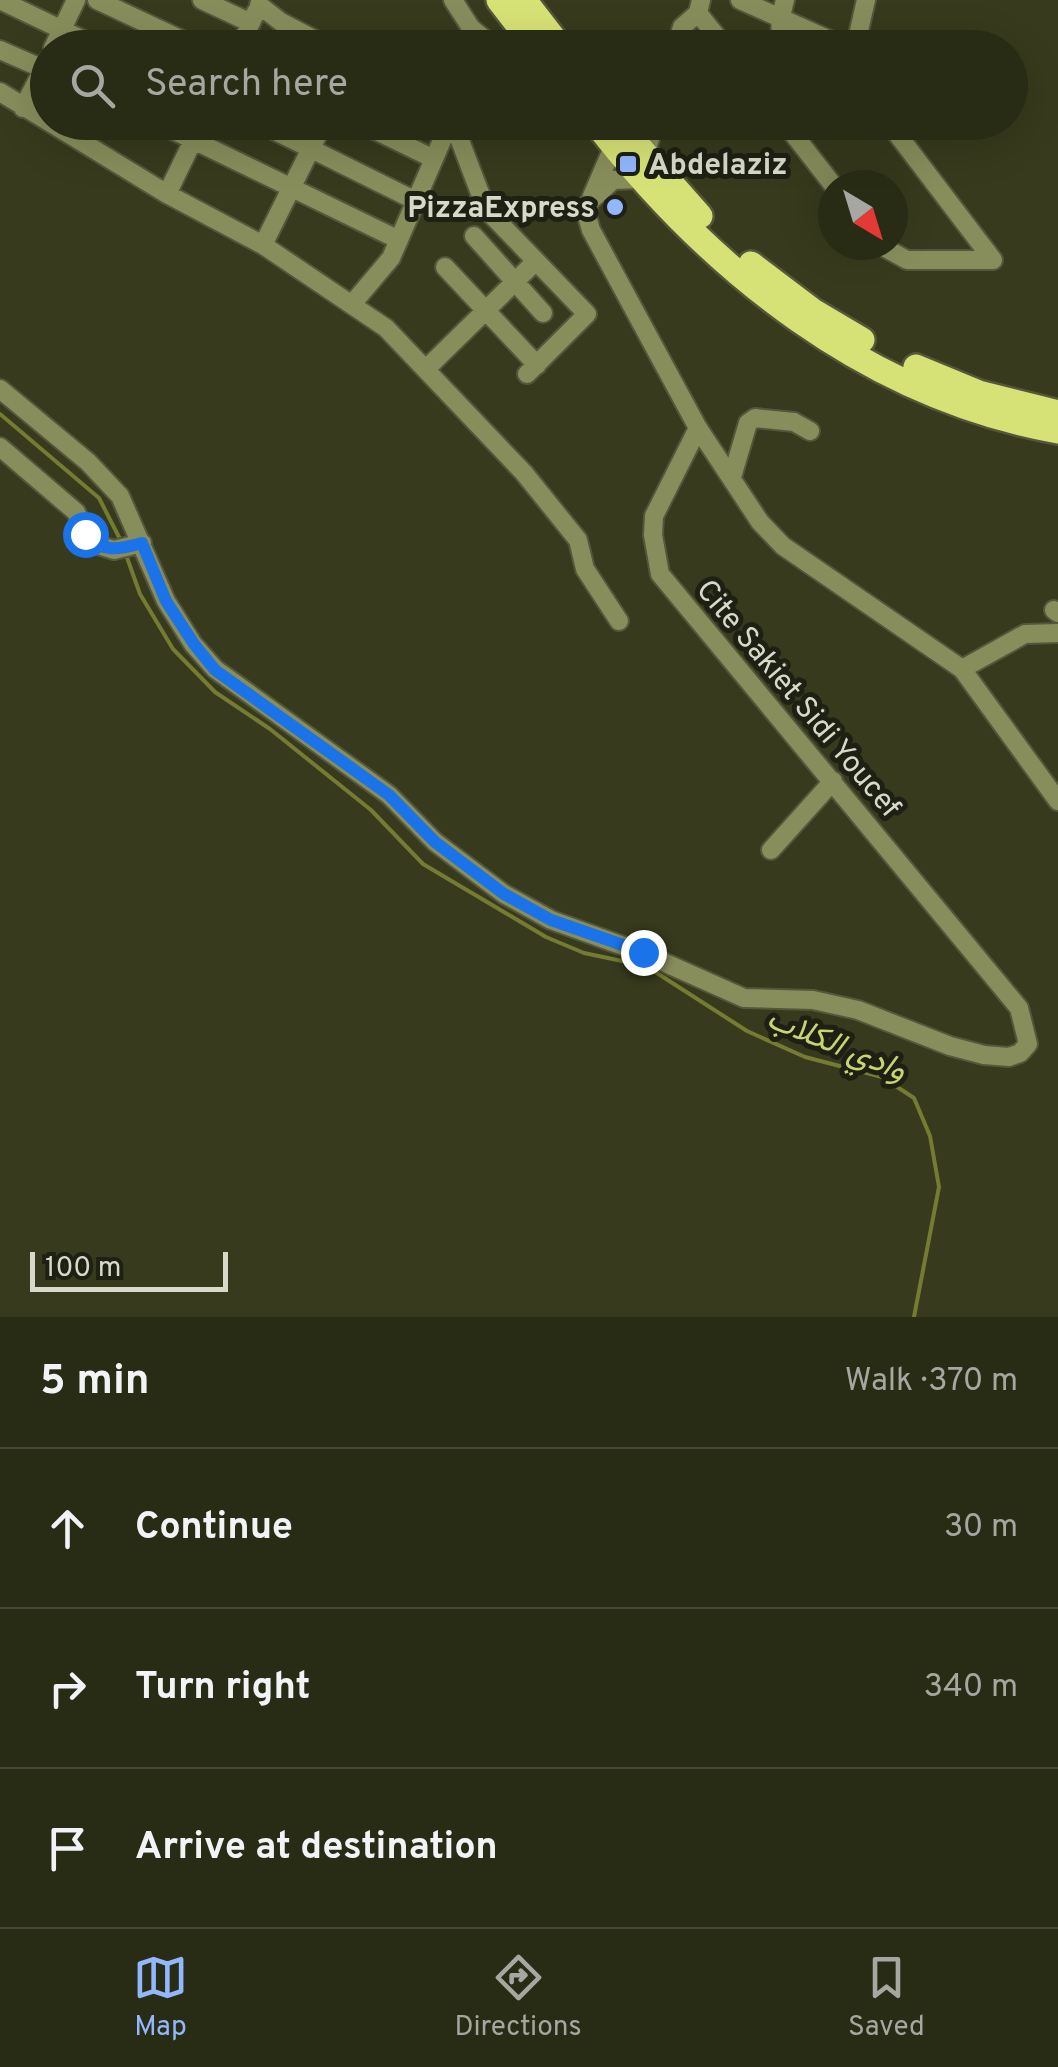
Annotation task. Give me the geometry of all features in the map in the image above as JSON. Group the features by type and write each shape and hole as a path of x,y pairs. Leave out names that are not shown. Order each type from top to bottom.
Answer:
{"main road":[{"path":"511,6 525,30"},
{"path":"511,6 540,30"},
{"path":"620,140 722,260 809,329 898,378 956,404 1058,431"},
{"path":"642,167 759,271 813,310 922,371 979,393 1058,413"}],"street":[{"path":"0,0 62,30 76,0"},
{"path":"97,0 161,30"},
{"path":"202,0 251,22"},
{"path":"453,0 474,30"},
{"path":"740,0 805,30"},
{"path":"781,30 785,0"},
{"path":"857,30 866,0"},
{"path":"247,30 260,2 297,30"},
{"path":"500,30 511,6"},
{"path":"681,30 700,6 715,30"},
{"path":"0,50 30,61"},
{"path":"0,92 30,112"},
{"path":"23,108 30,96"},
{"path":"77,140 263,245 386,328 524,473 578,540 585,569 620,621"},
{"path":"168,194 194,140 399,240"},
{"path":"292,140 416,201"},
{"path":"263,245 315,140"},
{"path":"395,140 434,159"},
{"path":"353,303 383,269 399,240 443,140"},
{"path":"444,267 487,310 532,369 587,314 486,209 458,140"},
{"path":"609,140 586,213 598,245 698,428 772,538 962,670 1058,801"},
{"path":"590,201 613,180 642,167 650,140"},
{"path":"798,140 821,170"},
{"path":"902,140 993,260 908,260"},
{"path":"474,236 544,313"},
{"path":"426,370 536,261"},
{"path":"0,388 88,462 120,496 142,543 114,550 95,544 85,534 76,512 0,447"},
{"path":"732,477 748,423 755,418 794,422 810,431"},
{"name":"Cite Sakiet Sidi Youcef","path":"142,543 166,601 215,670 389,795 435,842 504,894 551,920 643,952 744,998 858,1010 950,1046 984,1055 1020,1054 1028,1044 1018,1008 997,980 660,574 655,556 654,516 698,428"},
{"path":"962,670 1025,634 1058,633"},
{"path":"772,850 834,781"}],"waterway":[{"name":"وادي الكلاب","path":"0,414 99,498 122,543"},
{"name":"وادي الكلاب","path":"125,552 140,594 173,649 215,692 270,729 371,810 423,864 546,937 584,953 646,966 747,1031 805,1057 882,1077 914,1098 930,1136 939,1187 914,1317"}],"place":[{"name":"Abdelaziz","path":"628,164"},
{"name":"PizzaExpress","path":"615,207"}],"route":[{"path":"85,534 95,544 114,550 142,543 166,601 215,670 389,795 435,842 504,894 551,920 643,952"}]}
